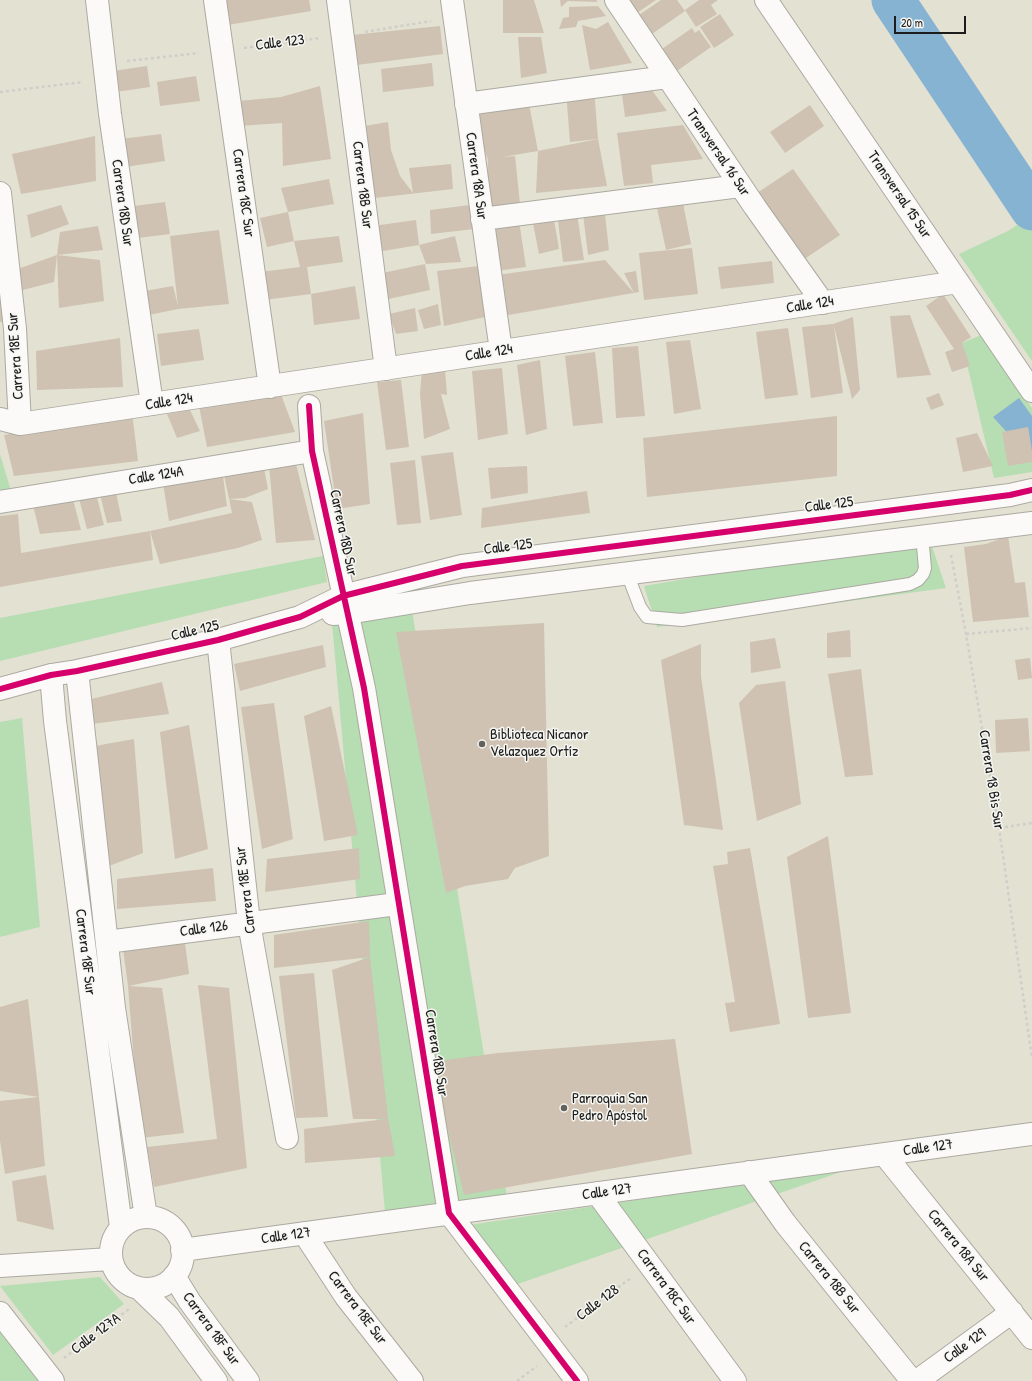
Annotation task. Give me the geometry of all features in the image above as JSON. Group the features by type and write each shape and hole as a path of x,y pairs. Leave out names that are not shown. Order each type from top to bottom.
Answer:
{"street":[{"name":"Carrera 18D Sur","path":"97,0 119,180 152,404"},
{"name":"Carrera 18C Sur","path":"216,0 270,387"},
{"name":"Carrera 18B Sur","path":"338,0 386,369"},
{"name":"Transversal 16 Sur","path":"616,0 740,186 822,303"},
{"name":"Transversal 15 Sur","path":"766,0 1032,391"},
{"name":"Carrera 18A Sur","path":"453,8 501,351"},
{"path":"466,104 667,77"},
{"path":"482,220 740,186"},
{"name":"Carrera 18E Sur","path":"0,193 15,329 10,422"},
{"name":"Calle 124","path":"10,422 270,387 958,282"},
{"name":"Carrera 18D Sur","path":"309,406 312,451 364,688 448,1213 577,1381"},
{"name":"Calle 124A","path":"0,502 312,451"},
{"name":"Calle 125","path":"0,689 51,675 76,671 218,640 346,604 462,566 1010,495 1032,490"},
{"name":"Calle 125","path":"346,604 470,593 1032,523"},
{"name":"Carrera 18E Sur","path":"218,640 249,923 287,1138"},
{"name":"Carrera 18F Sur","path":"76,671 114,1008 146,1217"},
{"name":"Carrera 18F Sur","path":"51,675 55,721 121,1228"},
{"name":"Carrera 18D Sur","path":"364,688 436,1150"},
{"name":"Calle 126","path":"107,942 397,904"},
{"name":"Calle 127","path":"182,1250 1032,1134"},
{"name":"Carrera 18A Sur","path":"884,1154 1032,1338"},
{"name":"Carrera 18B Sur","path":"749,1172 785,1223 912,1381"},
{"name":"Carrera 18C Sur","path":"597,1193 736,1381"},
{"path":"146,1217 157,1218 174,1230 180,1240 182,1259 174,1276 167,1283 143,1291 122,1278 116,1271 110,1259 114,1238 121,1228 137,1218 146,1217"},
{"name":"Carrera 18E Sur","path":"304,1233 346,1297 412,1381"},
{"path":"0,1266 110,1259"},
{"name":"Carrera 18F Sur","path":"174,1276 190,1302 248,1381"},
{"name":"Carrera 18F Sur","path":"143,1291 169,1318 216,1381"},
{"name":"Calle 129","path":"917,1381 1012,1312"},
{"path":"0,1313 49,1376"}],"lane":[{"path":"627,573 640,607 647,618 682,620 910,584 918,580 923,574 925,568 922,536"}],"path":[{"path":"966,634 1032,628"},
{"path":"999,828 1032,823"}],"green space":[{"path":"1032,215 1032,361 959,254 1008,231"},
{"path":"981,335 1032,408 1032,472 994,478 962,343"},
{"path":"0,454 11,491 0,492"},
{"path":"929,537 946,588 657,627 644,586"},
{"path":"323,556 327,582 0,661 0,618"},
{"path":"411,604 507,1197 385,1212 332,623"},
{"path":"22,718 40,927 0,937 0,722"},
{"path":"855,1167 515,1285 469,1225"},
{"path":"100,1277 124,1304 53,1355 0,1286"},
{"path":"0,1329 40,1381 0,1381"}],"water":[{"path":"1019,398 1032,416 1032,460 993,417"}],"building":[{"path":"217,0 309,0 311,11 222,26"},
{"path":"503,0 534,0 544,33 503,33"},
{"path":"560,0 596,0 598,2 568,1 561,7"},
{"path":"629,0 656,0 637,13"},
{"path":"661,0 677,0 685,11 649,36 636,17"},
{"path":"699,0 718,0 711,5 717,14 696,27 685,10"},
{"path":"598,6 606,16 578,21 576,27 559,29 563,18 569,17 569,7"},
{"path":"720,14 734,35 714,48 700,27"},
{"path":"608,22 632,63 590,70 582,25 596,29"},
{"path":"440,26 443,54 357,65 352,35"},
{"path":"692,28 695,33 699,30 711,47 674,73 659,51"},
{"path":"518,37 541,37 547,73 521,78"},
{"path":"432,63 434,86 383,92 381,69"},
{"path":"147,66 150,87 116,92 113,71"},
{"path":"196,76 200,101 160,106 157,82"},
{"path":"320,86 331,159 283,166 282,123 239,126 238,101 281,97"},
{"path":"594,89 598,139 570,142 566,91"},
{"path":"651,89 667,111 625,117 622,94"},
{"path":"529,104 538,151 502,157 515,156 520,204 486,207 488,160 472,112"},
{"path":"810,105 824,126 785,153 770,132"},
{"path":"388,122 391,150 400,176 413,193 409,168 451,164 453,189 366,199 359,127"},
{"path":"683,125 703,159 651,165 653,183 624,186 617,133"},
{"path":"161,134 165,161 125,167 121,139"},
{"path":"95,136 96,181 21,194 12,154"},
{"path":"598,139 607,186 536,193 538,151"},
{"path":"793,169 840,235 803,260 757,193"},
{"path":"329,179 334,204 288,212 281,188"},
{"path":"165,202 170,234 138,238 134,206"},
{"path":"683,203 691,244 666,250 657,208"},
{"path":"61,205 69,224 31,238 27,215"},
{"path":"470,205 474,229 431,234 430,210"},
{"path":"604,206 609,250 588,255 583,214"},
{"path":"288,212 294,241 267,247 260,218"},
{"path":"577,214 584,260 563,262 558,221"},
{"path":"416,220 419,245 377,252 373,226"},
{"path":"554,220 559,249 539,254 533,223"},
{"path":"519,221 526,267 496,271 490,225"},
{"path":"98,226 103,250 57,255 60,232"},
{"path":"219,230 229,304 178,309 144,316 139,292 173,286 178,306 170,236"},
{"path":"339,236 343,262 307,267 311,294 264,300 260,272 300,267 294,241"},
{"path":"455,236 461,262 426,264 419,245"},
{"path":"692,248 698,294 644,300 639,253"},
{"path":"57,255 100,260 104,301 59,308"},
{"path":"57,255 54,282 19,291 15,270"},
{"path":"605,260 634,293 503,316 497,275"},
{"path":"772,261 774,283 721,289 718,267"},
{"path":"425,264 430,290 384,300 378,274"},
{"path":"479,266 485,317 444,326 437,271"},
{"path":"636,271 639,292 634,293 624,273"},
{"path":"355,286 360,319 314,325 311,294"},
{"path":"6,292 11,322 0,322 0,294"},
{"path":"943,294 971,337 962,343 970,366 952,372 945,352 954,349 926,306"},
{"path":"438,304 441,325 424,329 418,310"},
{"path":"415,308 418,331 396,334 389,314"},
{"path":"910,315 931,375 897,378 890,316"},
{"path":"853,317 860,390 852,399 834,326 843,393 811,398 802,327 833,324"},
{"path":"788,328 798,395 765,399 756,332"},
{"path":"199,329 204,360 161,366 157,334"},
{"path":"120,338 123,387 37,390 36,351"},
{"path":"690,340 701,409 674,414 666,342"},
{"path":"638,346 645,416 616,418 612,348"},
{"path":"595,352 603,423 573,426 565,356"},
{"path":"540,360 547,429 526,435 517,365"},
{"path":"502,368 508,434 478,440 472,371"},
{"path":"422,369 445,370 447,395 441,394 450,429 424,439 420,394"},
{"path":"401,380 409,447 386,450 377,382"},
{"path":"279,389 295,432 207,447 198,401"},
{"path":"939,393 944,405 931,410 926,398"},
{"path":"190,410 200,431 177,438 167,414"},
{"path":"132,412 138,461 14,476 4,435"},
{"path":"363,413 370,504 337,509 324,421"},
{"path":"837,416 837,476 647,497 643,438"},
{"path":"1028,427 1032,451 1032,462 1008,466 1002,432"},
{"path":"977,433 993,466 963,472 956,438"},
{"path":"453,452 462,515 430,520 421,456"},
{"path":"262,458 268,489 245,498 229,499 224,475"},
{"path":"415,460 421,523 397,525 390,463"},
{"path":"296,464 315,540 276,543 269,465"},
{"path":"527,466 528,493 491,499 488,468"},
{"path":"222,469 227,506 169,521 162,477"},
{"path":"115,488 122,521 107,523 99,490"},
{"path":"95,490 104,525 87,529 77,491"},
{"path":"587,491 590,513 481,528 482,508"},
{"path":"71,492 81,530 40,534 31,497"},
{"path":"229,499 252,502 262,540 238,548 160,564 150,531 232,513"},
{"path":"18,514 21,553 150,531 153,560 0,587 0,516"},
{"path":"1008,536 1015,583 1025,582 1029,617 973,622 964,547 986,544"},
{"name":"Biblioteca Nicanor Velazquez Ortíz","path":"544,623 549,856 515,868 508,879 465,886 446,893 396,632"},
{"path":"850,630 851,657 827,658 827,633"},
{"path":"775,638 781,668 751,673 750,642"},
{"path":"701,644 701,676 723,830 684,825 661,660"},
{"path":"323,645 326,667 240,691 234,664"},
{"path":"1030,658 1032,678 1018,680 1015,660"},
{"path":"861,669 873,775 845,777 828,674"},
{"path":"785,681 801,804 757,821 739,703 756,685"},
{"path":"162,682 169,714 92,724 87,700"},
{"path":"274,703 293,839 262,849 241,707"},
{"path":"331,706 358,835 324,841 304,716"},
{"path":"1028,718 1030,751 996,753 995,720"},
{"path":"189,725 208,849 175,859 160,732"},
{"path":"134,739 143,853 109,866 95,746"},
{"path":"828,836 851,1013 808,1018 787,857"},
{"path":"359,848 360,879 265,892 267,859"},
{"path":"750,848 780,1024 730,1032 725,1003 735,1002 713,866 728,864 727,852"},
{"path":"213,868 216,901 117,909 117,879"},
{"path":"369,921 370,957 274,968 274,935"},
{"path":"185,943 189,974 128,986 123,949"},
{"path":"370,957 388,1118 395,1156 305,1163 304,1129 386,1119 353,1119 332,970"},
{"path":"314,973 328,1117 296,1118 279,976"},
{"path":"198,985 229,988 247,1168 154,1187 147,1147 217,1139"},
{"path":"128,986 162,988 184,1133 140,1138"},
{"path":"28,999 39,1097 0,1091 0,1007"},
{"name":"Parroquia San Pedro Apóstol","path":"675,1039 692,1154 464,1195 431,1062 498,1053"},
{"path":"39,1097 45,1166 5,1174 0,1141 0,1101"},
{"path":"46,1175 54,1230 17,1221 12,1181"}],"waterway":[{"path":"893,0 1032,209"}],"cycle path":[{"path":"309,406 312,451 364,688 449,1213 577,1381"},
{"path":"0,689 51,675 77,671 218,640 300,617 343,596 462,566 1010,495 1032,490"}],"place":[{"name":"Biblioteca Nicanor Velazquez Ortíz","path":"482,744"},
{"name":"Parroquia San Pedro Apóstol","path":"564,1108"}]}
